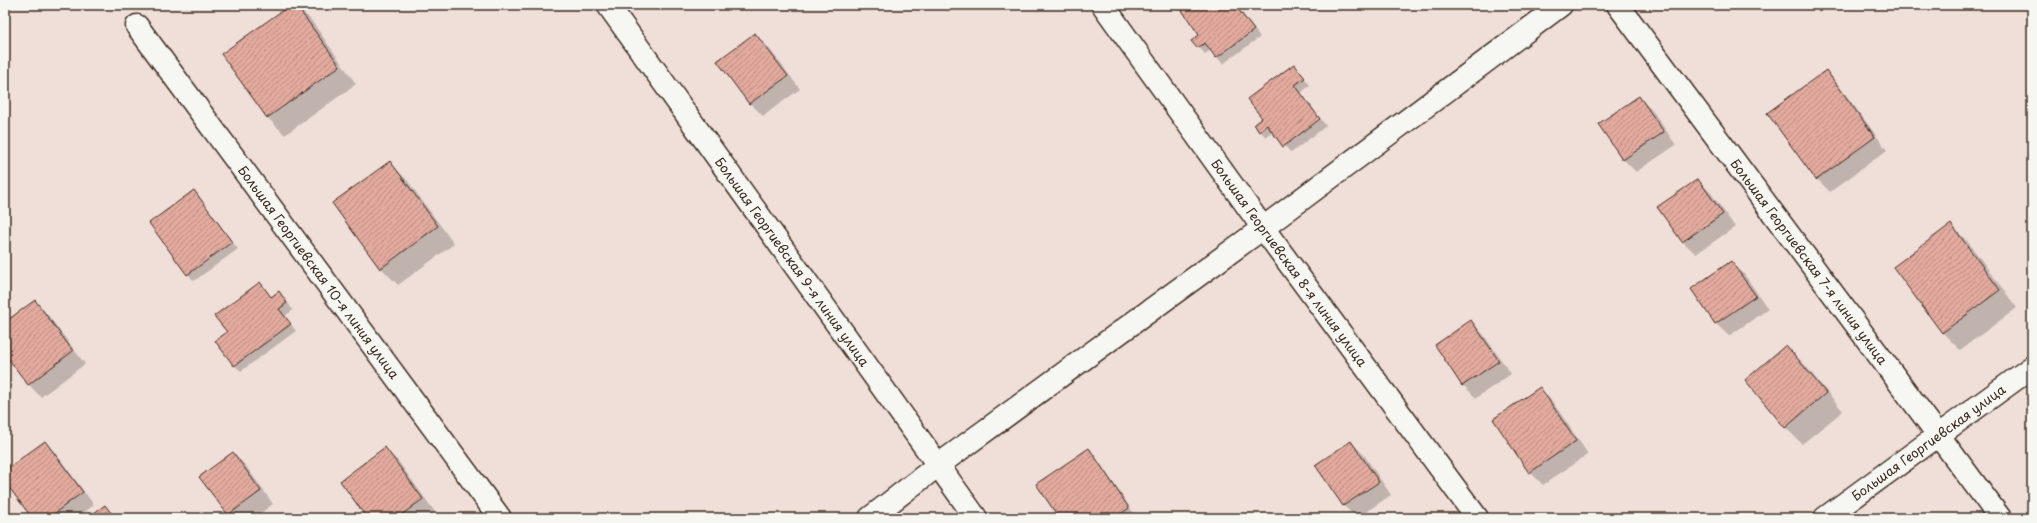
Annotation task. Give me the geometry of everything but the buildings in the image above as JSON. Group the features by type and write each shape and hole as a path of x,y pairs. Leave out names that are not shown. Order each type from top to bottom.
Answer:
{"street":[{"name":"Большая Георгиевская 9-я линия улица","path":"608,5 937,466 976,518"},
{"name":"Большая Георгиевская 8-я линия улица","path":"1103,5 1263,228 1477,518"},
{"path":"870,518 937,466 1263,228 1561,5"},
{"name":"Большая Георгиевская 7-я линия улица","path":"1618,5 2000,518"},
{"name":"Большая Георгиевская 10-я линия улица","path":"137,26 500,518"},
{"name":"Большая Георгиевская улица","path":"1825,518 1938,434 2032,367"}]}
